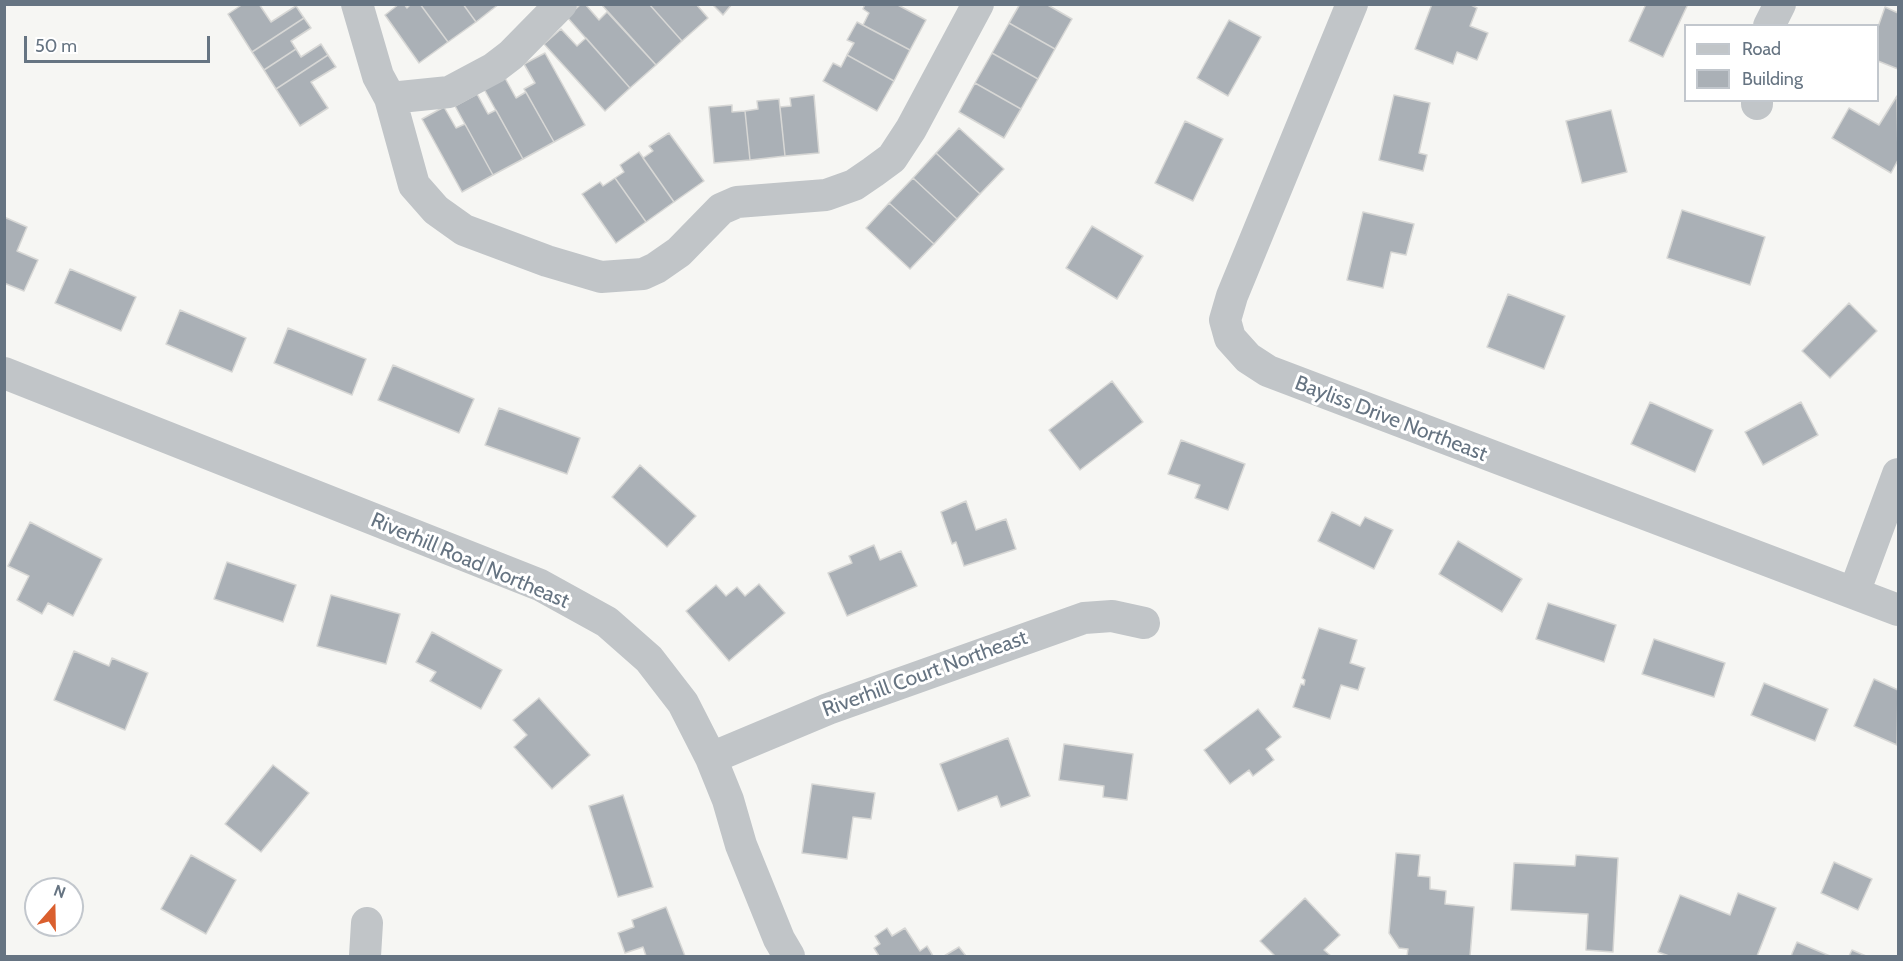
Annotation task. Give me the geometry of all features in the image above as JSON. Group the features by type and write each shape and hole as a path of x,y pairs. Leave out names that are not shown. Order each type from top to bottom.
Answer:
{"street":[{"path":"357,4 378,76 390,98 414,185 446,217 464,230 547,261 601,277 643,274 679,252 721,209 736,202 826,195 854,185 892,158 911,129 978,4"},
{"path":"390,98 449,92 477,77 511,55 561,4"},
{"name":"Bayliss Drive Northeast","path":"1352,4 1232,296 1218,345 1248,358 1268,371 1899,610"},
{"path":"1769,24 1780,4"},
{"name":"Riverhill Road Northeast","path":"4,373 540,585 607,622 649,659 683,703 711,758 728,801 741,845 779,939 789,957"},
{"path":"1854,593 1899,474"},
{"name":"Riverhill Court Northeast","path":"711,758 839,705 1084,618 1112,616 1144,623"},
{"path":"365,957 367,924"}],"building":[{"path":"243,4 259,4 271,22 296,6 304,18 252,52 228,14"},
{"path":"399,4 404,4 407,8 411,4 420,4 448,42 419,63 385,15"},
{"path":"420,4 463,4 476,22 448,42"},
{"path":"463,4 499,4 476,22"},
{"path":"581,4 585,4 599,20 607,12 656,65 630,88 567,17"},
{"path":"601,4 649,4 682,41 656,65"},
{"path":"649,4 696,4 708,18 682,41"},
{"path":"712,4 732,4 723,15"},
{"path":"865,4 896,4 926,20 910,50 863,25 869,13 863,9"},
{"path":"1020,4 1046,4 1072,19 1055,49 1009,23"},
{"path":"1432,4 1469,4 1477,8 1470,26 1488,33 1477,60 1457,52 1453,64 1415,49"},
{"path":"1646,4 1688,4 1663,57 1629,41"},
{"path":"1885,7 1898,13 1898,69 1879,61 1879,24"},
{"path":"304,18 311,28 291,41 296,49 264,70 252,52"},
{"path":"1229,20 1261,37 1228,96 1197,78"},
{"path":"857,22 910,50 894,81 847,55 854,43 847,40"},
{"path":"1009,23 1055,49 1038,79 992,53"},
{"path":"561,29 577,46 586,38 630,88 605,111 544,44"},
{"path":"321,44 328,55 276,89 264,70 296,49 301,57"},
{"path":"545,53 585,125 554,142 524,89 535,83 524,64"},
{"path":"992,53 1038,79 1021,109 975,83"},
{"path":"328,55 336,67 311,82 328,108 300,126 276,89"},
{"path":"847,55 894,81 877,111 823,81 833,63 841,67"},
{"path":"505,78 516,98 526,92 554,142 523,159 484,89"},
{"path":"975,83 1021,109 1004,138 959,112"},
{"path":"477,94 488,114 496,110 523,159 493,175 455,106"},
{"path":"814,95 819,153 785,156 780,107 791,106 790,98"},
{"path":"1394,95 1430,103 1419,153 1427,155 1423,171 1379,160"},
{"path":"1897,96 1898,160 1891,173 1832,138 1849,108 1879,125"},
{"path":"779,99 785,156 750,160 745,111 758,109 757,101"},
{"path":"732,105 732,112 745,111 750,160 714,163 709,107"},
{"path":"444,107 456,128 465,124 493,175 462,192 422,119"},
{"path":"1611,110 1627,172 1582,183 1566,121"},
{"path":"1185,121 1223,139 1193,201 1155,183"},
{"path":"959,128 1004,169 980,194 936,153"},
{"path":"669,133 704,181 674,202 643,158 653,151 649,146"},
{"path":"639,152 674,202 646,222 615,178 624,172 620,165"},
{"path":"936,153 980,194 957,219 913,178"},
{"path":"615,178 646,222 616,243 582,194 600,182 603,186"},
{"path":"913,178 957,219 934,244 889,203"},
{"path":"889,203 934,244 910,269 866,228"},
{"path":"1682,210 1765,237 1750,285 1667,258"},
{"path":"1363,212 1414,224 1406,255 1391,252 1383,288 1347,280"},
{"path":"4,217 27,227 17,251 38,260 24,291 4,283"},
{"path":"1092,226 1143,256 1117,299 1066,268"},
{"path":"70,269 136,297 121,331 55,303"},
{"path":"1508,294 1565,316 1544,369 1487,347"},
{"path":"1849,303 1877,331 1830,378 1802,351"},
{"path":"180,310 246,338 232,372 166,344"},
{"path":"288,328 366,359 352,395 274,363"},
{"path":"393,365 474,399 459,433 378,400"},
{"path":"1112,381 1143,422 1080,470 1049,430"},
{"path":"1650,402 1713,430 1695,472 1631,444"},
{"path":"1801,402 1818,435 1763,465 1745,432"},
{"path":"499,408 580,438 567,474 485,445"},
{"path":"1181,440 1245,464 1228,510 1195,498 1200,485 1168,474"},
{"path":"640,465 696,516 667,547 612,497"},
{"path":"966,501 976,530 1006,519 1016,549 964,566 956,542 952,544 941,512"},
{"path":"1332,512 1360,526 1365,517 1393,530 1374,569 1318,541"},
{"path":"30,522 102,559 73,616 48,603 42,614 17,600 29,576 8,566"},
{"path":"1458,541 1522,579 1502,612 1439,574"},
{"path":"874,545 880,560 901,551 917,586 847,616 828,573 852,563 849,556"},
{"path":"227,562 296,585 283,622 214,599"},
{"path":"759,584 785,613 729,661 686,611 716,585 726,596 737,587 745,596"},
{"path":"331,595 400,614 386,664 317,646"},
{"path":"1548,603 1616,625 1604,662 1536,639"},
{"path":"1319,628 1357,640 1350,663 1365,668 1358,690 1341,685 1330,719 1293,707 1301,684 1304,685 1305,680 1302,678"},
{"path":"432,632 502,670 481,709 430,681 436,672 416,662"},
{"path":"1654,639 1725,663 1714,697 1642,674"},
{"path":"74,651 109,666 112,658 148,673 125,730 54,700"},
{"path":"1874,679 1898,690 1897,745 1854,726"},
{"path":"1764,683 1828,709 1815,741 1751,715"},
{"path":"539,698 590,755 552,789 514,747 527,735 513,720"},
{"path":"1258,709 1281,737 1266,749 1274,760 1253,776 1249,770 1230,784 1204,750"},
{"path":"1008,738 1030,796 1001,807 997,796 958,811 940,764"},
{"path":"1064,744 1133,754 1127,800 1103,797 1104,786 1059,780"},
{"path":"273,765 309,793 261,852 225,824"},
{"path":"812,784 875,793 871,819 853,817 847,859 802,853"},
{"path":"623,795 653,887 618,897 589,806"},
{"path":"1396,853 1420,855 1418,876 1430,877 1430,889 1446,891 1445,904 1474,907 1470,956 1407,956 1408,949 1399,948 1389,933"},
{"path":"191,855 236,880 206,934 161,909"},
{"path":"1576,855 1618,858 1613,952 1586,950 1588,914 1511,910 1514,863 1575,866"},
{"path":"1834,862 1872,879 1858,910 1821,893"},
{"path":"1738,893 1776,908 1757,956 1669,956 1658,952 1680,895 1730,915"},
{"path":"1305,898 1340,935 1324,950 1331,956 1275,956 1260,941"},
{"path":"666,907 685,956 646,956 643,947 625,953 618,933 634,927 632,920"},
{"path":"887,928 892,936 905,928 920,951 927,946 933,956 879,956 874,948 880,944 875,936"},
{"path":"1797,942 1830,956 1791,956"},
{"path":"959,947 966,956 944,956"},
{"path":"1852,950 1866,956 1849,956"}]}
